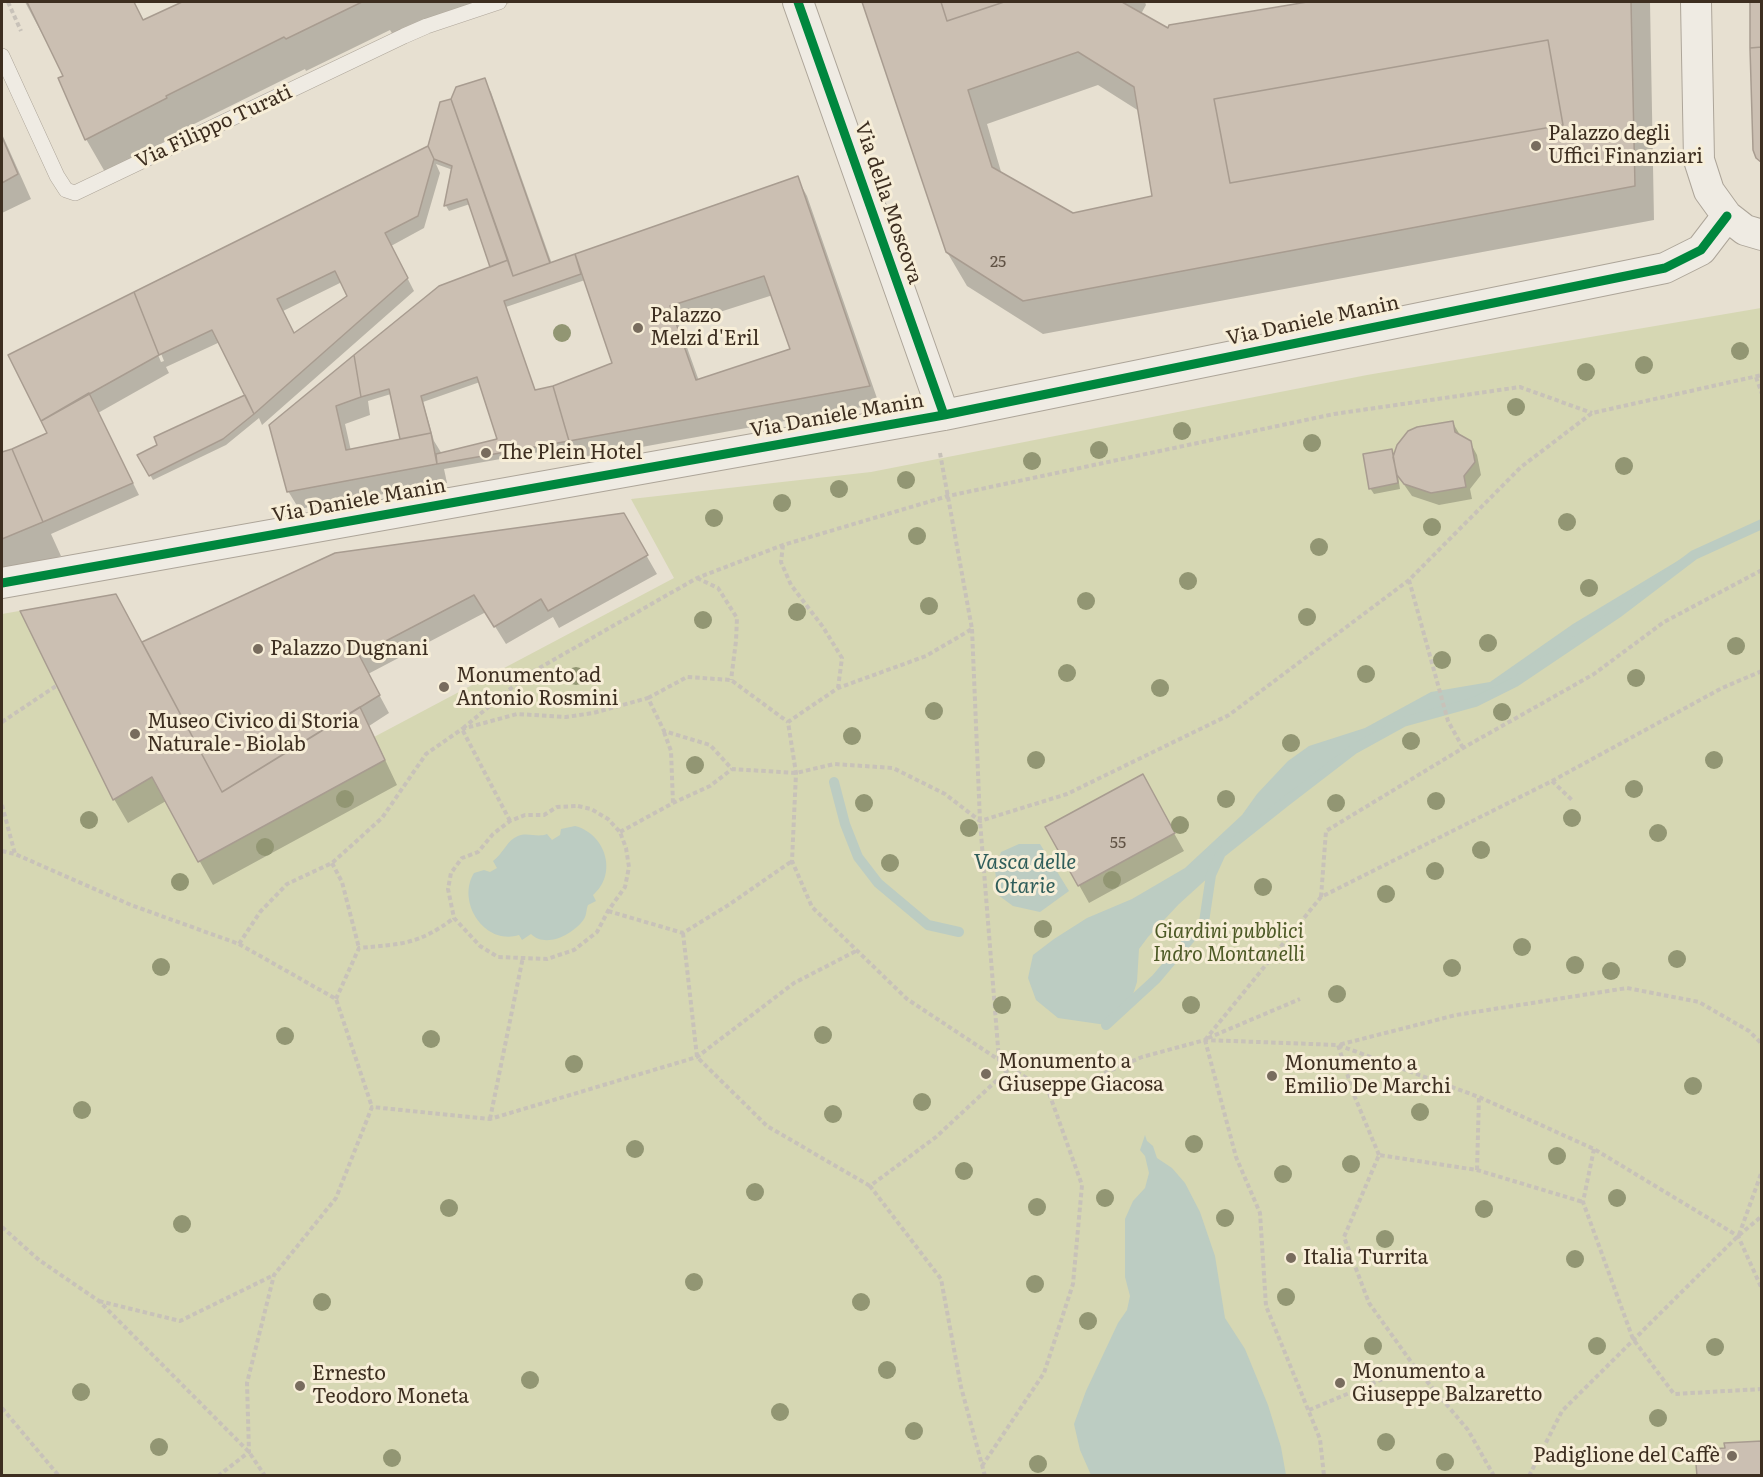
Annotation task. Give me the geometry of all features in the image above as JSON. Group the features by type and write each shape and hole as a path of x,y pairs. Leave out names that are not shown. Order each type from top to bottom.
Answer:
{"street":[{"name":"Via della Moscova","path":"798,2 944,415"},
{"path":"1696,2 1699,160 1709,191 1727,216 1745,230 1761,234"},
{"name":"Via Daniele Manin","path":"2,583 944,415 1665,268 1701,250 1727,216"}],"lane":[{"name":"Via Filippo Turati","path":"2,56 57,176 66,190 75,193 404,36 499,2"}],"path":[{"path":"8,2 21,31"},
{"path":"980,821 1066,794 1229,715 1409,580 1521,467 1592,413 1761,375"},
{"path":"1755,377 1761,394"},
{"path":"239,944 260,912 287,884 332,863 382,818 426,754 462,729 527,675 697,578 783,545 948,496 1334,414 1521,387 1592,413"},
{"path":"940,453 972,629 980,821 999,1061"},
{"path":"783,545 781,562 791,585 824,627 842,658 838,688"},
{"path":"1321,897 1326,831 1463,748 1594,674 1664,622 1761,570"},
{"path":"697,578 718,588 737,618 731,680"},
{"path":"1409,580 1448,720 1463,748"},
{"path":"788,722 838,688 926,656 972,629"},
{"path":"1204,1040 1321,897 1552,781 1722,688 1761,671"},
{"path":"462,729 517,714 566,717 593,713 648,698 687,677 731,680 788,722 796,773 792,861 812,907 907,999 1048,1093 1083,1185 1073,1284 1044,1373 982,1466"},
{"path":"2,722 56,686"},
{"path":"648,698 664,731 670,751 673,803"},
{"path":"462,729 510,820"},
{"path":"664,731 710,745 732,768 796,773 834,764 893,768 945,794 980,821"},
{"path":"620,832 710,786 732,768"},
{"path":"1552,781 1572,800"},
{"path":"2,805 15,854"},
{"path":"578,806 591,808 608,819 620,832 626,848 628,867 625,887 608,910 597,932 574,950 548,959 498,957 480,946 454,918 448,889 451,873 462,858 477,852 510,820 525,815 544,815 557,807 578,806"},
{"path":"2,851 15,854 132,905 239,944 336,999 372,1107 336,1198 274,1275 180,1321 99,1301"},
{"path":"608,910 683,933 792,861"},
{"path":"332,863 342,882 359,948 336,999"},
{"path":"359,948 410,943 435,932 454,918"},
{"path":"683,933 697,1057 767,1126 870,1186 941,1279 961,1387 984,1476"},
{"path":"372,1107 490,1119 697,1057 794,983 856,951"},
{"path":"490,1119 523,957"},
{"path":"1204,1040 1338,1045 1456,1015 1627,988 1699,1002 1749,1032 1761,1044"},
{"path":"1048,1093 1081,1083 1142,1057 1204,1040 1300,999"},
{"path":"1204,1040 1236,1157 1260,1214 1266,1306 1320,1439 1324,1476"},
{"path":"1338,1045 1479,1097 1594,1149 1738,1236 1761,1289"},
{"path":"1338,1045 1354,1095 1379,1155 1344,1237 1369,1303 1414,1366 1468,1430 1494,1476"},
{"path":"870,1186 936,1137 1010,1068"},
{"path":"1477,1170 1479,1097"},
{"path":"1594,1149 1583,1202 1633,1339 1674,1394 1761,1389"},
{"path":"1379,1155 1477,1170 1583,1202"},
{"path":"1738,1236 1761,1171"},
{"path":"1529,1476 1562,1411 1761,1215"},
{"path":"2,1227 39,1260 99,1301 249,1452 265,1476"},
{"path":"249,1452 248,1383 274,1275"},
{"path":"1309,1410 1414,1366"},
{"path":"2,1408 59,1476"},
{"path":"218,1476 249,1452"}],"green space":[{"name":"Giardini pubblici Indro Montanelli","path":"1761,308 1761,1475 2,1476 2,614 93,598 208,825 674,578 631,499 871,472 1367,375"}],"water":[{"path":"1759,521 1761,524 1694,555 1619,612 1515,682 1475,702 1403,722 1354,749 1285,802 1221,853 1211,875 1148,937 1139,949 1137,982 1130,1003 1106,1025 1058,1018 1036,1000 1028,978 1033,955 1087,918 1132,899 1185,868 1242,815 1257,794 1288,761 1309,746 1365,728 1431,692 1490,682 1573,624 1694,551"},
{"path":"575,826 586,830 601,846 606,866 601,886 593,895 596,901 588,905 585,917 579,925 567,934 552,940 537,938 531,934 522,940 519,935 507,937 485,928 471,908 469,884 474,873 484,870 490,872 497,868 493,861 518,836 547,834 552,840 560,835 561,829"},
{"name":"Vasca delle Otarie","path":"1019,844 1040,844 1069,891 1040,912 1013,906 998,895 995,870 1001,852"},
{"path":"1145,1135 1147,1141 1153,1146 1157,1158 1172,1168 1185,1183 1200,1212 1215,1256 1225,1318 1245,1349 1268,1405 1281,1447 1286,1475 1091,1475 1080,1450 1074,1424 1086,1391 1118,1323 1127,1310 1130,1296 1125,1277 1125,1219 1133,1201 1145,1188 1149,1173 1145,1156 1140,1150"}],"building":[{"path":"27,2 134,2 143,20 182,2 362,2 286,39 284,37 166,96 167,98 85,140 58,78 63,76"},
{"name":"Palazzo degli Uffici Finanziari","path":"862,2 941,2 947,21 1004,2 1122,2 1168,28 1169,25 1307,2 1631,2 1635,186 1023,301 946,252","holes":["1548,40 1563,125 1230,183 1214,99","1078,52 1134,87 1152,196 1073,213 992,167 968,90"]},
{"path":"941,2 1004,2 947,21"},
{"path":"1750,2 1762,2 1762,47 1750,48"},
{"path":"1548,40 1563,125 1230,183 1214,99"},
{"path":"1762,47 1762,163 1756,158 1753,150 1750,48"},
{"path":"485,78 550,263 513,276 451,99 456,87"},
{"path":"451,99 508,260 490,267 467,199 444,206 452,166 434,159 428,146 440,102"},
{"path":"2,137 18,174 2,183"},
{"path":"428,146 434,159 418,216 385,233 408,278 254,414 212,330 159,355 134,292","holes":["335,271 347,296 294,333 277,299"]},
{"name":"Palazzo Melzi d'Eril","path":"798,176 870,386 569,441 553,386 612,363 575,254","holes":["764,276 790,349 696,380 670,306"]},
{"path":"575,254 581,274 504,301 535,390 553,386 569,441 437,464 436,454 497,439 477,377 421,396 431,433 400,439 389,389 361,397 354,355 439,286 508,260 513,276"},
{"path":"134,292 159,355 41,421 8,355"},
{"path":"354,355 361,397 336,406 346,450 431,433 437,464 287,492 269,425"},
{"path":"89,393 133,483 43,522 12,449 47,433 41,421"},
{"path":"245,395 254,414 223,439 149,476 137,455 157,445 154,437"},
{"path":"1453,421 1455,432 1471,441 1475,462 1464,476 1466,487 1431,493 1404,484 1397,475 1393,457 1397,445 1408,431 1417,427"},
{"path":"12,449 43,522 2,539 2,452"},
{"path":"1392,449 1398,483 1369,489 1363,454"},
{"name":"Palazzo Dugnani","path":"624,513 648,555 548,611 541,599 494,627 474,595 359,655 380,695 222,792 142,642 335,553"},
{"name":"Museo Civico di Storia Naturale - Biolab","path":"116,594 222,792 360,707 385,760 198,862 152,777 113,800 20,611"},
{"path":"1143,774 1175,833 1078,886 1045,827"},
{"name":"Padiglione del Caffè","path":"1762,1441 1762,1476 1697,1476 1696,1464 1711,1449 1725,1448 1724,1443"}],"waterway":[{"path":"1106,1025 1156,979 1204,922 1211,875 1221,853 1354,749 1403,722 1475,702 1515,682 1619,612 1694,555 1762,524"},
{"path":"834,782 845,824 858,857 878,883 928,925 959,932"}],"cycle path":[{"path":"798,2 944,415"},
{"path":"2,583 944,415 1665,268 1701,250 1727,216"}],"place":[{"name":"Palazzo degli Uffici Finanziari","path":"1536,146"},
{"name":"Palazzo Melzi d'Eril","path":"638,328"},
{"name":"The Plein Hotel","path":"486,453"},
{"name":"Palazzo Dugnani","path":"258,649"},
{"name":"Monumento ad Antonio Rosmini","path":"444,687"},
{"name":"Museo Civico di Storia Naturale - Biolab","path":"135,734"},
{"name":"Monumento a Giuseppe Giacosa","path":"986,1074"},
{"name":"Monumento a Emilio De Marchi","path":"1272,1076"},
{"name":"Italia Turrita","path":"1291,1258"},
{"name":"Monumento a Giuseppe Balzaretto","path":"1340,1383"},
{"name":"Ernesto Teodoro Moneta","path":"300,1386"},
{"name":"Padiglione del Caffè","path":"1732,1456"}]}
